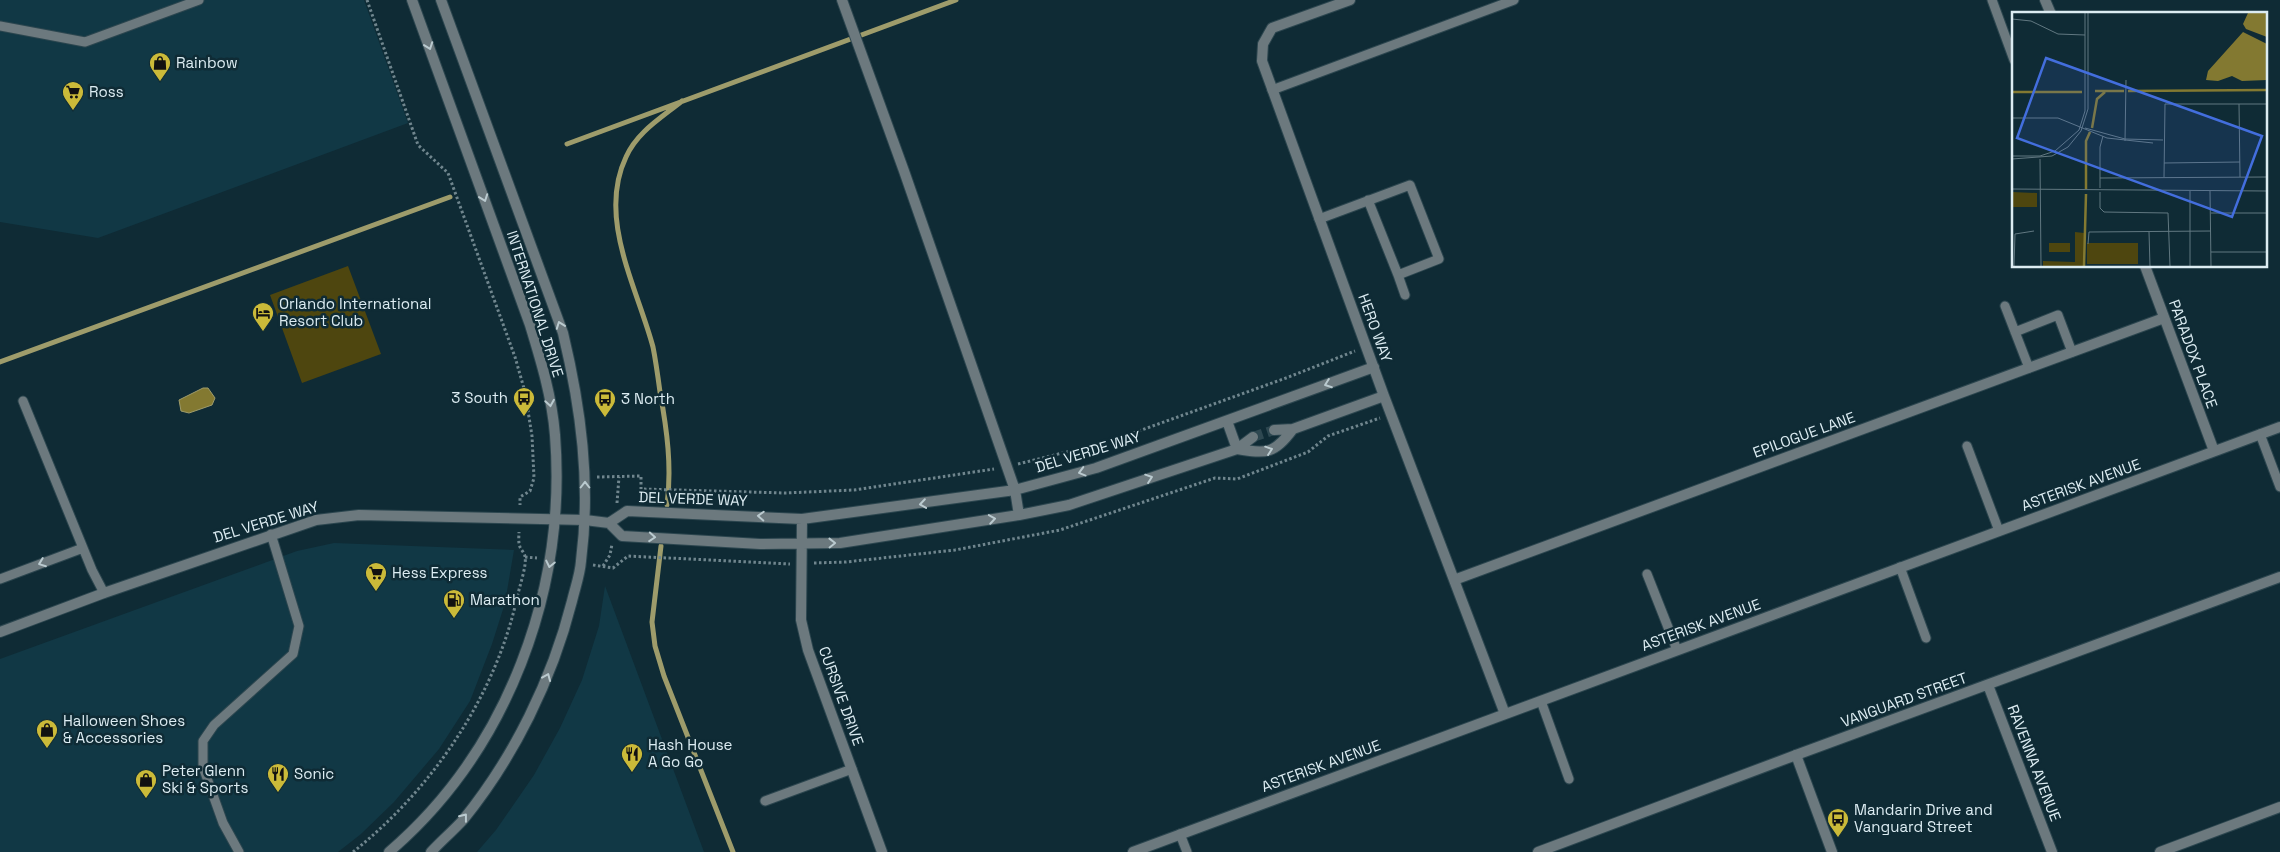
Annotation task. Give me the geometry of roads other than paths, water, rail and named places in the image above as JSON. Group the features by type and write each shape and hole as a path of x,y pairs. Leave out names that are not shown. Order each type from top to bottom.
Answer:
{"street":[{"name":"INTERNATIONAL DRIVE","path":"389,852 433,810 457,780 482,742 504,702 525,658 538,616 551,560 556,519 555,434 543,366 530,325 412,0"},
{"name":"INTERNATIONAL DRIVE","path":"431,852 462,820 486,787 505,758 538,698 556,656 568,614 581,563 585,520 582,432 574,377 562,333 441,0"},
{"path":"842,0 1015,490 1019,515"},
{"name":"HERO WAY","path":"1350,0 1272,28 1262,44 1262,61 1384,396 1505,714"},
{"path":"2045,0 2049,12"},
{"name":"PARADOX PLACE","path":"2146,268 2214,451"},
{"name":"EPILOGUE LANE","path":"1454,580 2164,318"},
{"name":"DEL VERDE WAY","path":"0,632 104,593 316,520 359,515 556,519 609,522 627,511 802,519 1015,490 1096,468 1374,367"},
{"path":"1274,430 1293,429 1384,396"},
{"path":"1226,421 1237,448"},
{"name":"ASTERISK AVENUE","path":"1133,852 2280,427"},
{"path":"1237,448 1260,453 1281,445 1293,429"},
{"path":"609,522 622,536 760,544 840,543 1019,515 1069,505 1237,448 1253,437"},
{"name":"CURSIVE DRIVE","path":"802,519 801,620 808,650 882,852"},
{"name":"VANGUARD STREET","path":"1538,852 2280,577"},
{"name":"RAVENNA AVENUE","path":"1988,686 2052,852"},
{"path":"1796,755 1832,852"},
{"path":"2160,852 2280,807"}],"lane":[{"path":"0,26 85,42 199,0"},
{"path":"1272,90 1514,0"},
{"path":"1992,0 2012,55"},
{"path":"1319,218 1410,185 1439,259 1398,275"},
{"path":"1368,200 1406,295"},
{"path":"2004,306 2029,368"},
{"path":"2014,332 2058,315 2072,352"},
{"path":"23,400 83,548 104,593"},
{"path":"2260,434 2280,487"},
{"path":"1967,446 1999,531"},
{"path":"239,852 223,823 203,767 203,741 214,725 293,654 299,626 271,534"},
{"path":"0,579 83,548"},
{"path":"1900,568 1926,638"},
{"path":"1648,574 1677,650"},
{"path":"1541,700 1569,780"},
{"path":"765,801 852,769"},
{"path":"1180,834 1187,852"}],"waterway":[{"path":"567,144 956,0"},
{"path":"667,505 669,477 668,448 655,358 623,252 616,204 618,180 626,157 636,140 650,126 682,101"},
{"path":"0,362 450,197"},
{"path":"661,546 652,622 655,646 664,676 733,852"}],"tunnel":[{"path":"1253,437 1274,430"}],"place":[{"name":"Rainbow","path":"160,82"},
{"name":"Ross","path":"73,111"},
{"name":"Orlando International Resort Club","path":"263,332"},
{"name":"3 South","path":"524,417"},
{"name":"3 North","path":"605,418"},
{"name":"Hess Express","path":"376,592"},
{"name":"Marathon","path":"454,619"},
{"name":"Halloween Shoes & Accessories","path":"47,749"},
{"name":"Hash House A Go Go","path":"632,773"},
{"name":"Sonic","path":"278,793"},
{"name":"Peter Glenn Ski & Sports","path":"146,799"},
{"name":"Mandarin Drive and Vanguard Street","path":"1838,838"}]}
